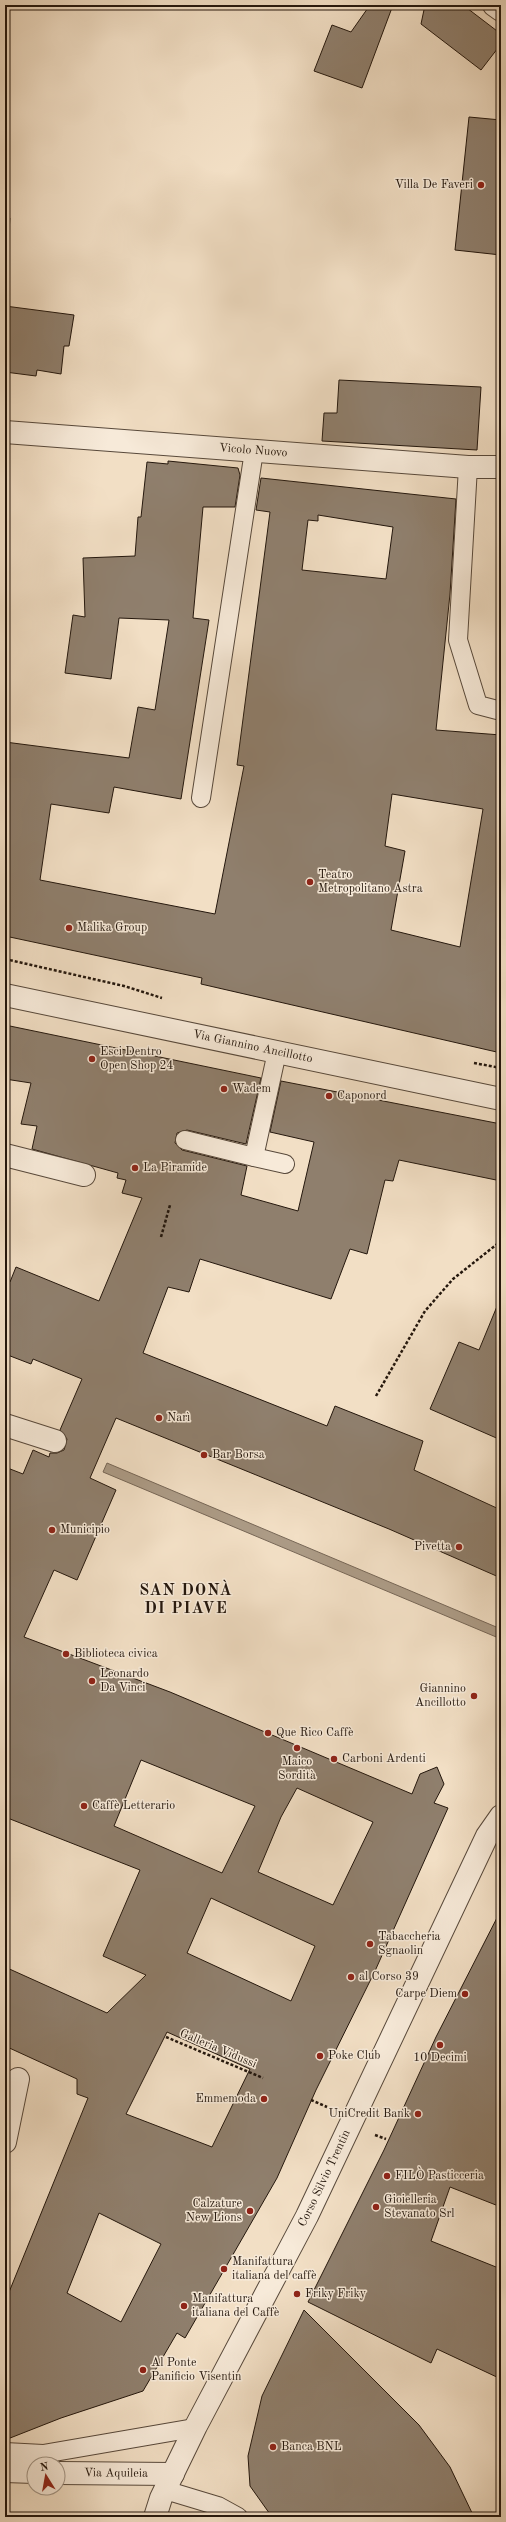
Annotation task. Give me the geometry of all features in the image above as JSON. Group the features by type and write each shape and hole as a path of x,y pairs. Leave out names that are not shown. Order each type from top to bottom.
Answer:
{"street":[{"path":"494,5 501,10"},
{"name":"Vicolo Nuovo","path":"5,432 468,467 501,466"},
{"name":"Via Giannino Ancillotto","path":"5,995 501,1098"},
{"path":"5,1155 84,1175"},
{"path":"5,1425 55,1441"},
{"name":"Corso Silvio Trentin","path":"155,2517 169,2482 194,2428 307,2216 487,1836 501,1816"},
{"path":"5,2142 18,2079"},
{"path":"5,2471 26,2472"},
{"name":"Via Aquileia","path":"66,2474 169,2482"}],"lane":[{"path":"201,798 254,451"},
{"path":"468,467 458,640 478,704 501,711"},
{"path":"254,1157 277,1052"},
{"path":"185,1140 285,1164"},
{"path":"5,2452 43,2454 194,2428"},
{"path":"169,2482 238,2517"}],"path":[{"path":"162,1237 170,1205"},
{"path":"376,1396 425,1311 453,1279 501,1240"},
{"name":"Galleria Vidussi","path":"166,2037 263,2078"},
{"path":"311,2100 331,2109"},
{"path":"372,2133 386,2139"}],"shaded area":[{"path":"5,213 10,218 6,270 5,270"},
{"path":"107,1463 501,1629 501,1639 103,1472"}],"building":[{"path":"370,5 393,5 362,88 314,71 332,25 351,32"},
{"path":"425,5 463,5 501,34 501,44 481,70 421,24"},
{"name":"Villa De Faveri","path":"469,117 501,120 501,255 455,250"},
{"path":"5,306 74,315 69,346 64,346 61,374 37,370 36,376 5,372"},
{"path":"339,380 481,387 477,450 322,441 324,413 337,413"},
{"path":"168,461 238,468 240,475 235,507 203,507 193,618 209,620 181,799 114,787 109,813 51,804 40,880 215,914 244,766 237,765 270,512 256,510 261,478 456,499 450,594 436,730 501,735 501,1053 201,984 202,978 5,936 5,742 129,758 138,707 155,710 169,620 119,618 111,679 65,673 73,615 85,617 83,558 135,556 138,517 141,517 147,462 168,464","holes":["318,515 393,527 386,579 302,570 308,520 318,521","392,794 483,809 460,947 391,930 405,851 385,846"]},
{"path":"5,1025 261,1078 246,1144 187,1130 177,1133 175,1143 182,1150 247,1166 241,1195 298,1211 314,1142 270,1132 281,1081 501,1124 501,1181 399,1160 393,1181 385,1180 367,1254 350,1249 331,1299 200,1259 189,1292 168,1287 143,1353 327,1426 335,1406 423,1441 414,1470 501,1510 501,1578 389,1529 116,1418 90,1478 116,1490 77,1580 54,1570 24,1637 170,1692 412,1794 420,1774 437,1767 444,1784 434,1803 448,1808 375,1971 316,2090 277,2178 185,2338 177,2333 143,2391 61,2418 5,2440 5,2302 88,2098 77,2094 77,2079 5,2046 5,1967 107,2013 146,1975 103,1956 140,1870 5,1817 5,1467 23,1474 33,1450 49,1457 50,1453 57,1453 64,1450 67,1439 60,1430 82,1379 33,1359 31,1364 5,1354 5,1280 10,1282 16,1267 99,1301 142,1198 122,1193 126,1180 117,1178 118,1173 32,1149 37,1126 21,1124 31,1083 5,1079","holes":["141,1760 255,1806 222,1873 114,1826","297,1788 373,1822 333,1905 258,1872 281,1817","211,1898 315,1946 291,2001 187,1953","167,2032 250,2069 212,2147 126,2114","99,2213 161,2244 121,2322 67,2293"]},
{"path":"500,1299 501,1440 430,1409 459,1342 479,1350"},
{"path":"501,1910 501,2207 450,2187 431,2241 501,2269 501,2379 437,2349 431,2363 308,2302 384,2150 436,2037"},
{"path":"304,2310 419,2425 450,2467 474,2517 272,2517 250,2486 248,2456 262,2396"}],"place":[{"name":"Villa De Faveri","path":"481,185"},
{"name":"Teatro Metropolitano Astra","path":"310,882"},
{"name":"Malika Group","path":"69,928"},
{"name":"Esci Dentro Open Shop 24","path":"92,1059"},
{"name":"Wadem","path":"224,1089"},
{"name":"Caponord","path":"329,1096"},
{"name":"La Piramide","path":"135,1168"},
{"name":"Narì","path":"159,1418"},
{"name":"Bar Borsa","path":"204,1455"},
{"name":"Municipio","path":"52,1530"},
{"name":"Pivetta","path":"459,1547"},
{"name":"Biblioteca civica","path":"66,1654"},
{"name":"Leonardo Da Vinci","path":"92,1681"},
{"name":"Giannino Ancillotto","path":"474,1696"},
{"name":"Que Rico Caffè","path":"268,1733"},
{"name":"Maico Sordità","path":"297,1748"},
{"name":"Carboni Ardenti","path":"334,1759"},
{"name":"Caffè Letterario","path":"84,1806"},
{"name":"Tabaccheria Sgnaolin","path":"370,1944"},
{"name":"al Corso 39","path":"351,1977"},
{"name":"Carpe Diem","path":"465,1994"},
{"name":"10 Decimi","path":"440,2045"},
{"name":"Poke Club","path":"320,2056"},
{"name":"Emmemoda","path":"264,2099"},
{"name":"UniCredit Bank","path":"418,2114"},
{"name":"FILÒ Pasticceria","path":"387,2176"},
{"name":"Gioielleria Stevanato Srl","path":"376,2207"},
{"name":"Calzature New Lions","path":"250,2211"},
{"name":"Manifattura italiana del caffè","path":"224,2269"},
{"name":"Friky Friky","path":"297,2294"},
{"name":"Manifattura italiana del Caffè","path":"184,2306"},
{"name":"Al Ponte Panificio Visentin","path":"143,2370"},
{"name":"Banca BNL","path":"273,2447"}],"district":[{"name":"SAN DONÀ DI PIAVE","path":"186,1600"}]}
